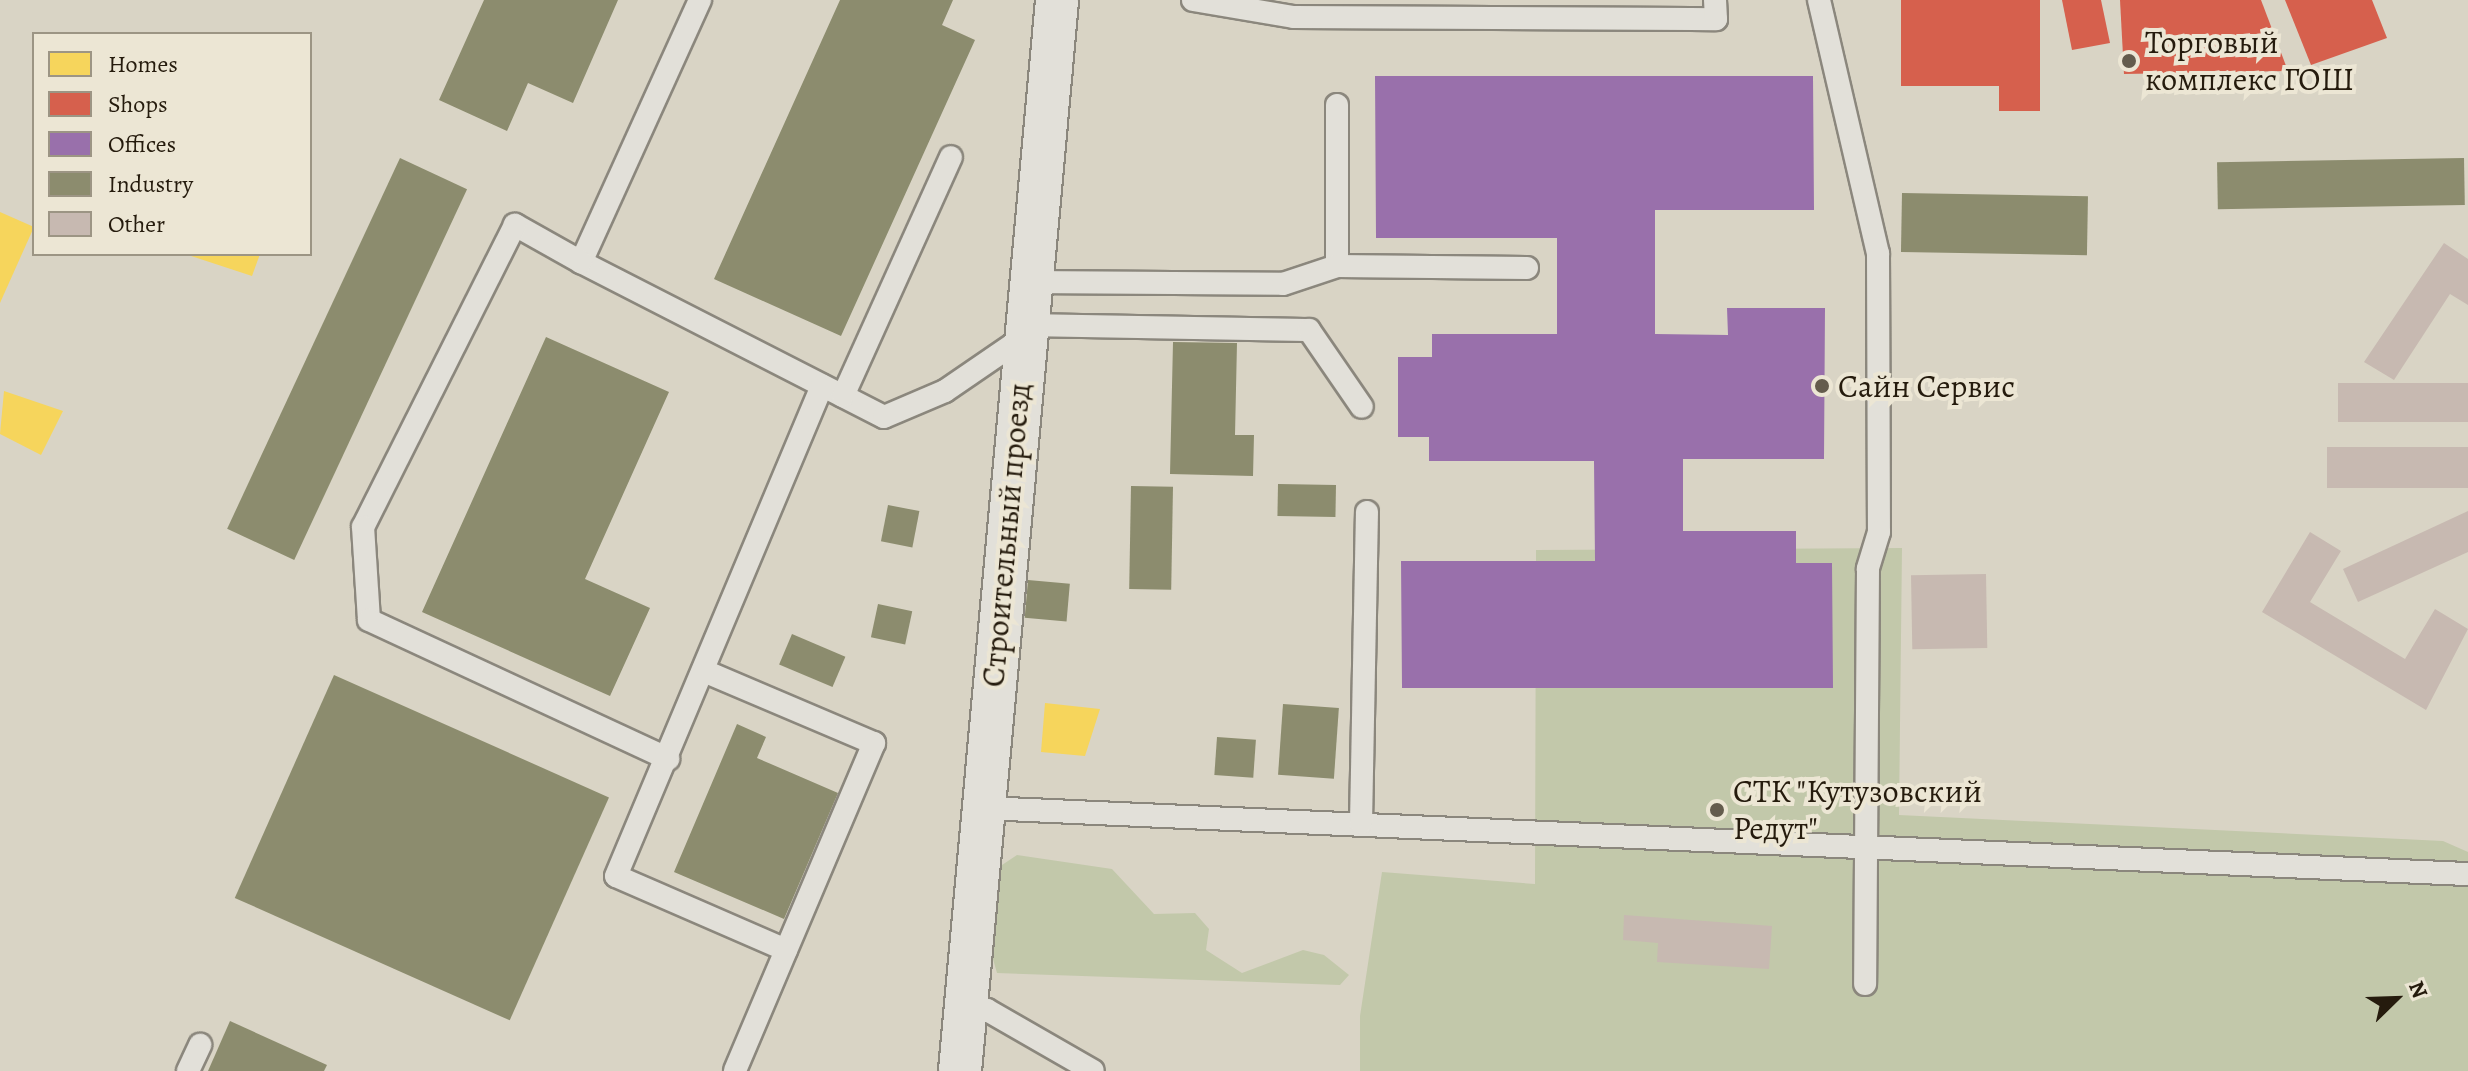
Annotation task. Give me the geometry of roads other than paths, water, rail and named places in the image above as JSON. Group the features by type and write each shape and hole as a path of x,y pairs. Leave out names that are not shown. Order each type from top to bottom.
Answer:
{"street":[{"name":"Строительный проезд","path":"960,1071 960,1010 984,808 1022,332 1057,0"}],"lane":[{"path":"581,262 700,0"},
{"path":"1193,0 1294,17 1716,19 1715,0"},
{"path":"1819,0 1878,253 1879,532 1868,569 1865,984"},
{"path":"1337,105 1337,266"},
{"path":"843,396 951,157"},
{"path":"668,759 369,620 363,527 515,225 884,417 945,391 1022,332 1309,330 1362,407"},
{"path":"1027,282 1283,284 1337,266 1527,268"},
{"path":"786,950 616,876 668,759 822,386"},
{"path":"1361,823 1367,512"},
{"path":"704,671 874,743 735,1071"},
{"path":"984,808 1865,842 2468,874"},
{"path":"960,1010 987,1010 1093,1071"},
{"path":"188,1071 200,1045"}],"place":[{"name":"Торговый комплекс ГОШ","path":"2129,61"},
{"name":"Сайн Сервис","path":"1822,386"},
{"name":"СТК \"Кутузовский Редут\"","path":"1717,810"}]}
